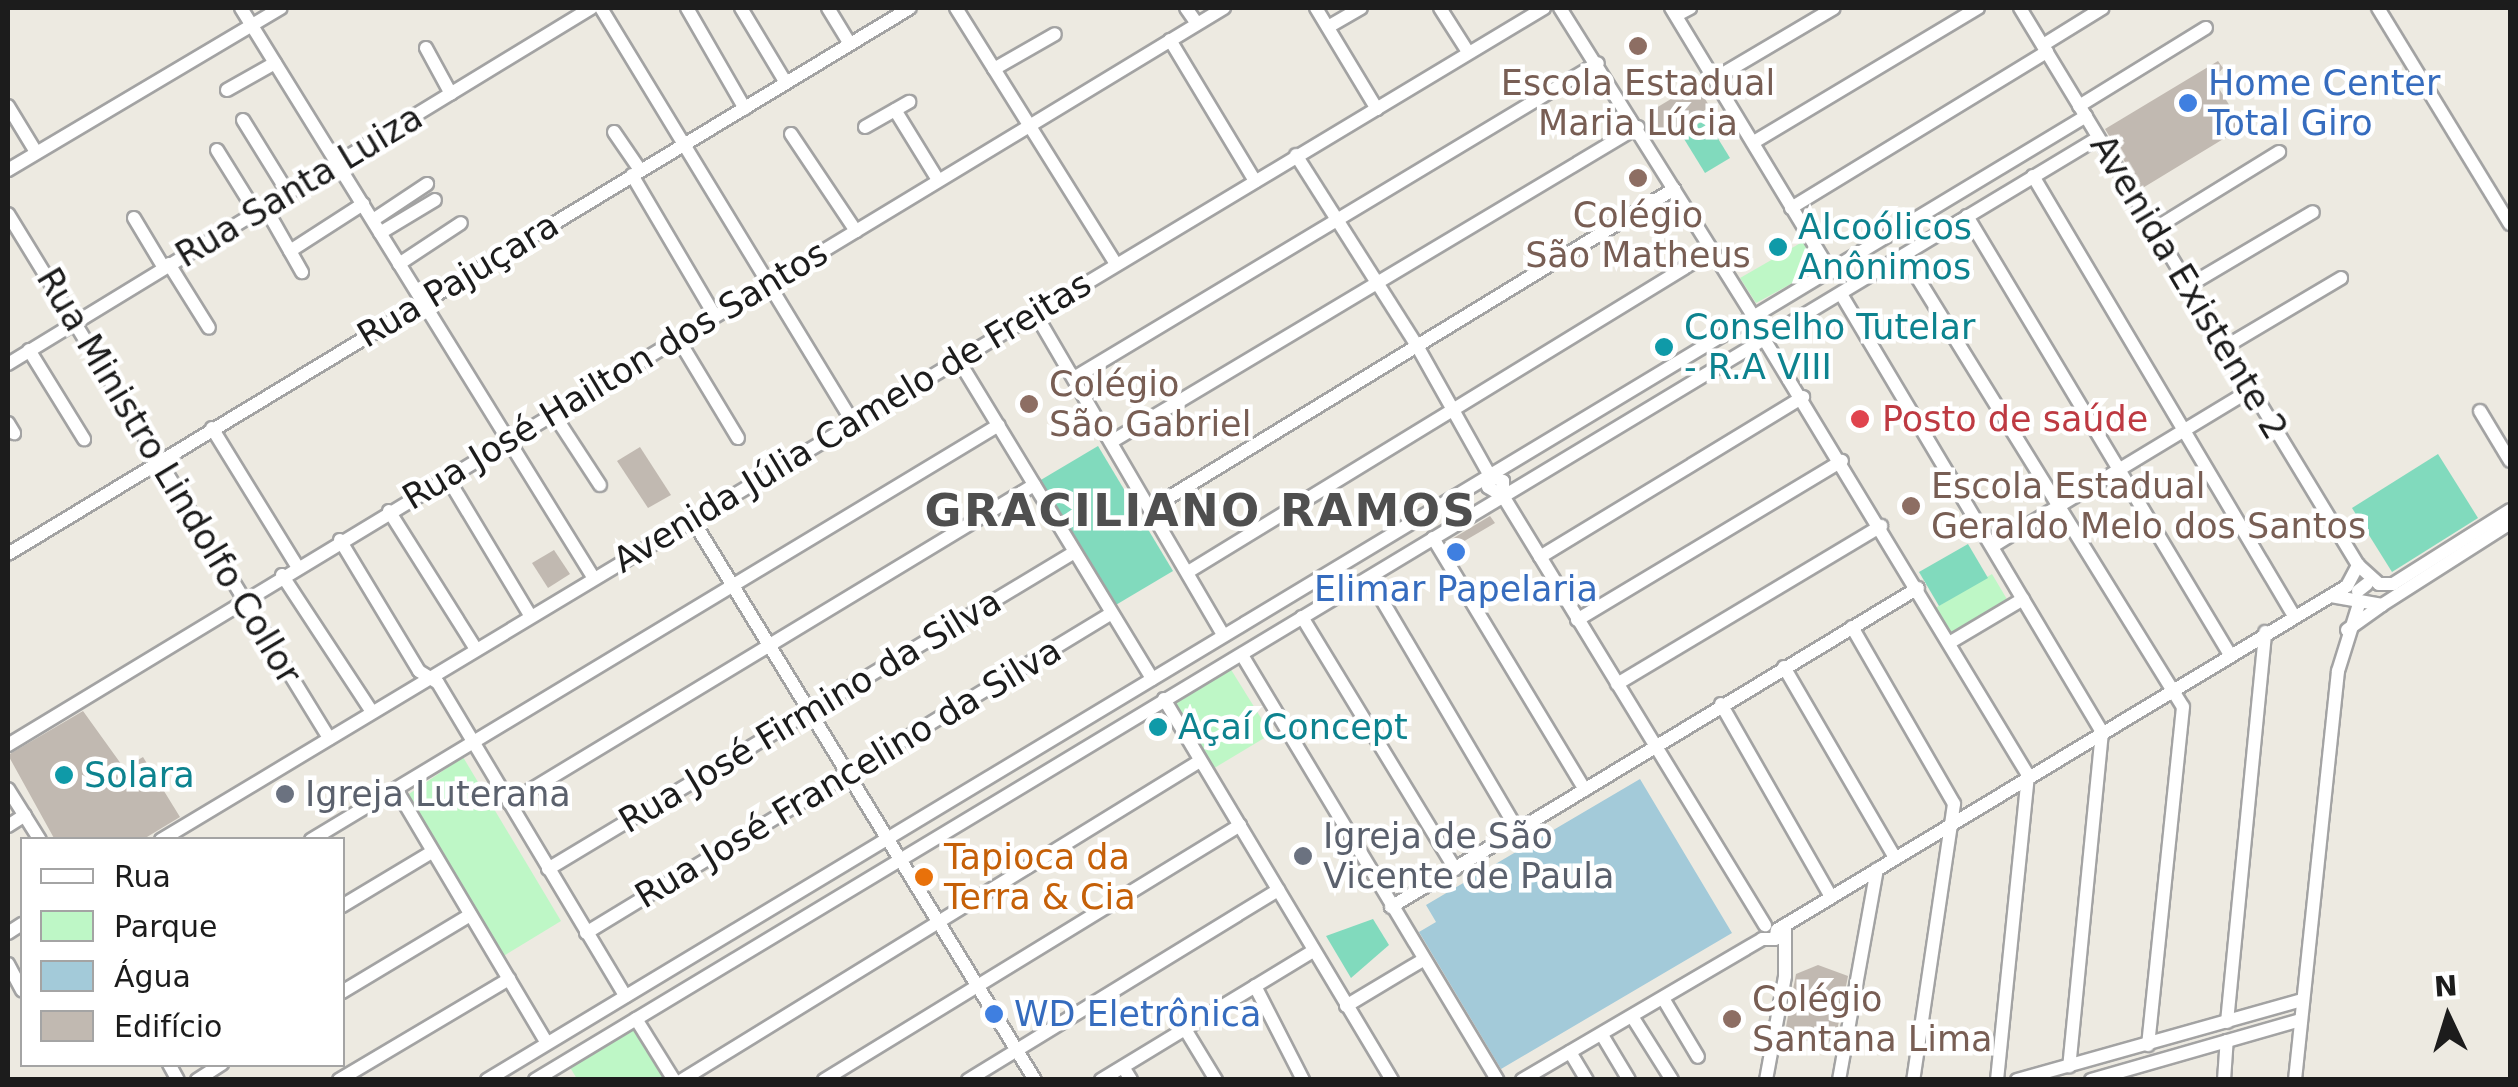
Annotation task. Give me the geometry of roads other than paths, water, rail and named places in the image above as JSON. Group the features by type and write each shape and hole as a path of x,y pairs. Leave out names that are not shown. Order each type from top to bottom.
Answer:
{"street":[{"path":"241,8 593,577"},
{"path":"8,170 281,8"},
{"name":"Rua Santa Luiza","path":"8,364 591,8"},
{"path":"600,8 765,284 853,422"},
{"path":"687,8 745,109"},
{"path":"741,8 786,83"},
{"path":"828,8 850,44"},
{"name":"Rua Pajuçara","path":"8,554 910,8"},
{"path":"956,8 1116,264"},
{"path":"1186,8 1197,24"},
{"name":"Rua José Hailton dos Santos","path":"8,746 297,566 1224,8"},
{"path":"1316,8 1377,109"},
{"path":"1328,28 1360,8"},
{"path":"1440,8 1468,52"},
{"name":"Avenida Júlia Camelo de Freitas","path":"166,837 1544,8"},
{"path":"1560,8 1754,317"},
{"path":"1690,8 1674,11 1831,272"},
{"path":"1714,79 1834,8"},
{"path":"1754,142 1978,8"},
{"name":"Avenida Existente 2","path":"2020,8 2358,566"},
{"path":"1791,208 2103,8"},
{"path":"2378,8 2510,224"},
{"path":"487,1080 1792,296 2206,28"},
{"path":"994,69 1055,34"},
{"path":"1170,40 1255,180"},
{"path":"426,48 451,94"},
{"path":"227,90 275,63"},
{"path":"1074,378 1598,63"},
{"path":"864,127 910,102"},
{"path":"8,106 36,152"},
{"path":"896,110 938,180"},
{"path":"243,120 288,193"},
{"path":"1112,442 1638,128"},
{"path":"614,132 714,314"},
{"path":"791,134 856,230"},
{"path":"536,1080 2098,138"},
{"path":"218,150 302,272"},
{"path":"2154,229 2279,152"},
{"path":"1296,155 1416,344 1490,476 1503,481 1504,496 1577,620 1772,930 1785,976 1766,1080"},
{"path":"2033,176 2294,616"},
{"path":"372,220 427,184"},
{"path":"1150,510 1416,344 1674,190"},
{"path":"380,233 435,200"},
{"path":"290,252 363,204"},
{"path":"2188,286 2313,212"},
{"name":"Rua Ministro Lindolfo Collor","path":"8,214 328,738"},
{"path":"1967,216 2124,467 2229,653"},
{"path":"134,218 208,328"},
{"path":"400,264 462,223"},
{"path":"1188,572 1712,251"},
{"path":"1904,256 2058,504 2168,692 2183,707 2148,1046"},
{"path":"2225,347 2341,278"},
{"path":"1842,294 2102,732 2069,1066"},
{"path":"1792,296 1803,315"},
{"path":"1035,313 1223,635"},
{"path":"677,337 738,438"},
{"path":"1764,338 1842,461 2028,775 1997,1080"},
{"path":"29,350 84,438"},
{"path":"959,361 1152,679"},
{"path":"1992,546 2251,390"},
{"path":"1540,557 1803,397"},
{"path":"2480,411 2510,461"},
{"path":"553,413 600,485"},
{"path":"316,837 998,425"},
{"path":"212,428 297,566"},
{"path":"1577,620 1842,461"},
{"path":"447,477 530,615"},
{"path":"508,804 1034,485"},
{"path":"1522,1080 1664,1000 1772,930 2265,632 2328,596 2392,584 2510,510"},
{"path":"389,511 476,650"},
{"path":"692,520 1035,1080"},
{"path":"2347,630 2510,523"},
{"path":"1617,684 1881,526"},
{"path":"1433,538 1585,790"},
{"path":"340,540 472,742 624,996"},
{"name":"Rua José Firmino da Silva","path":"548,869 810,708 1073,554"},
{"path":"2295,1080 2347,630 2362,588 2358,566"},
{"path":"2358,566 2362,588 2384,604"},
{"path":"282,576 372,712"},
{"path":"1369,578 1518,830"},
{"path":"1390,907 1918,588"},
{"path":"2362,588 2384,604"},
{"path":"1948,643 2023,600"},
{"name":"Rua José Francelino da Silva","path":"586,933 1110,614"},
{"path":"1302,617 1454,868"},
{"path":"1852,628 1954,804 1914,1080"},
{"path":"2227,1022 2265,632"},
{"path":"1242,655 1496,1080"},
{"path":"1187,659 1198,680"},
{"path":"1784,666 1895,858"},
{"path":"1164,699 1392,1080"},
{"path":"1721,704 1832,897"},
{"path":"636,1019 678,1080 1200,762"},
{"path":"8,789 38,837"},
{"path":"396,790 548,1042"},
{"path":"8,826 24,815"},
{"path":"824,1080 1240,825"},
{"path":"345,904 432,852"},
{"path":"1839,1080 1877,869"},
{"path":"968,1080 1015,1047 1278,890"},
{"path":"345,990 470,915"},
{"path":"1100,1080 1313,950"},
{"path":"1346,1006 1423,960"},
{"path":"8,964 20,986"},
{"path":"339,1080 509,979"},
{"path":"1255,986 1302,1080"},
{"path":"1664,1000 1698,1057"},
{"path":"2017,1080 2302,1000"},
{"path":"1633,1018 1672,1080"},
{"path":"588,1019 601,1040"},
{"path":"2092,1060 2096,1078 2300,1020"},
{"path":"1184,1029 1216,1080"},
{"path":"1602,1035 1629,1080"},
{"path":"2224,1080 2227,1041"},
{"path":"1570,1052 1587,1080"},
{"path":"2148,1080 2149,1064"},
{"path":"558,1065 567,1080"},
{"path":"1123,1066 1131,1080"}],"water":[{"path":"1640,779 1732,933 1501,1069 1419,932 1436,922 1426,905"}],"place":[{"name":"Escola Estadual Maria Lúcia","path":"1638,46"},
{"name":"Home Center Total Giro","path":"2188,103"},
{"name":"Colégio São Matheus","path":"1638,178"},
{"name":"Alcoólicos Anônimos","path":"1778,247"},
{"name":"Conselho Tutelar - R.A VIII","path":"1664,347"},
{"name":"Colégio São Gabriel","path":"1029,404"},
{"name":"Posto de saúde","path":"1860,419"},
{"name":"Escola Estadual Geraldo Melo dos Santos","path":"1911,506"},
{"name":"Elimar Papelaria","path":"1456,552"},
{"name":"Açaí Concept","path":"1158,727"},
{"name":"Solara","path":"64,775"},
{"name":"Igreja Luterana","path":"285,794"},
{"name":"Igreja de São Vicente de Paula","path":"1303,856"},
{"name":"Tapioca da Terra & Cia","path":"924,877"},
{"name":"WD Eletrônica","path":"994,1014"},
{"name":"Colégio Santana Lima","path":"1732,1019"}],"district":[{"name":"GRACILIANO RAMOS","path":"1201,511"}]}
